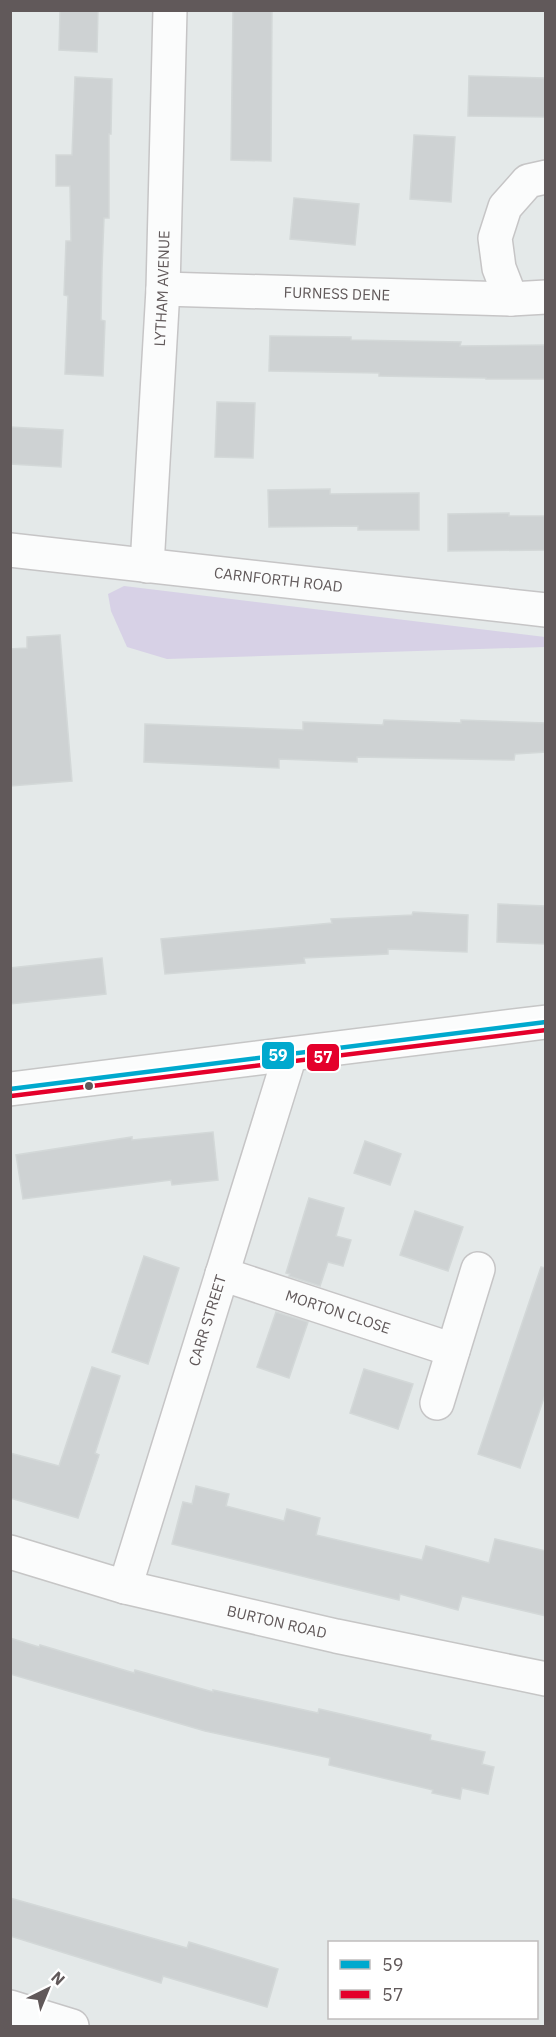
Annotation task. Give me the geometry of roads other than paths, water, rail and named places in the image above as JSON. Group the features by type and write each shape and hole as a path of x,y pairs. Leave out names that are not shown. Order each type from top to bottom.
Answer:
{"street":[{"name":"LYTHAM AVENUE","path":"147,566 163,289 170,10"},
{"path":"511,299 500,268 495,238 505,207 528,181 546,177"},
{"name":"FURNESS DENE","path":"163,289 511,299 546,297"},
{"name":"CARNFORTH ROAD","path":"10,550 546,610"},
{"path":"10,1089 546,1022"},
{"name":"CARR STREET","path":"125,1587 290,1055"},
{"path":"437,1403 478,1269"},
{"name":"MORTON CLOSE","path":"222,1274 453,1350"},
{"name":"BURTON ROAD","path":"10,1552 125,1587 336,1636 546,1679"},
{"path":"10,2007 72,2026"}]}
